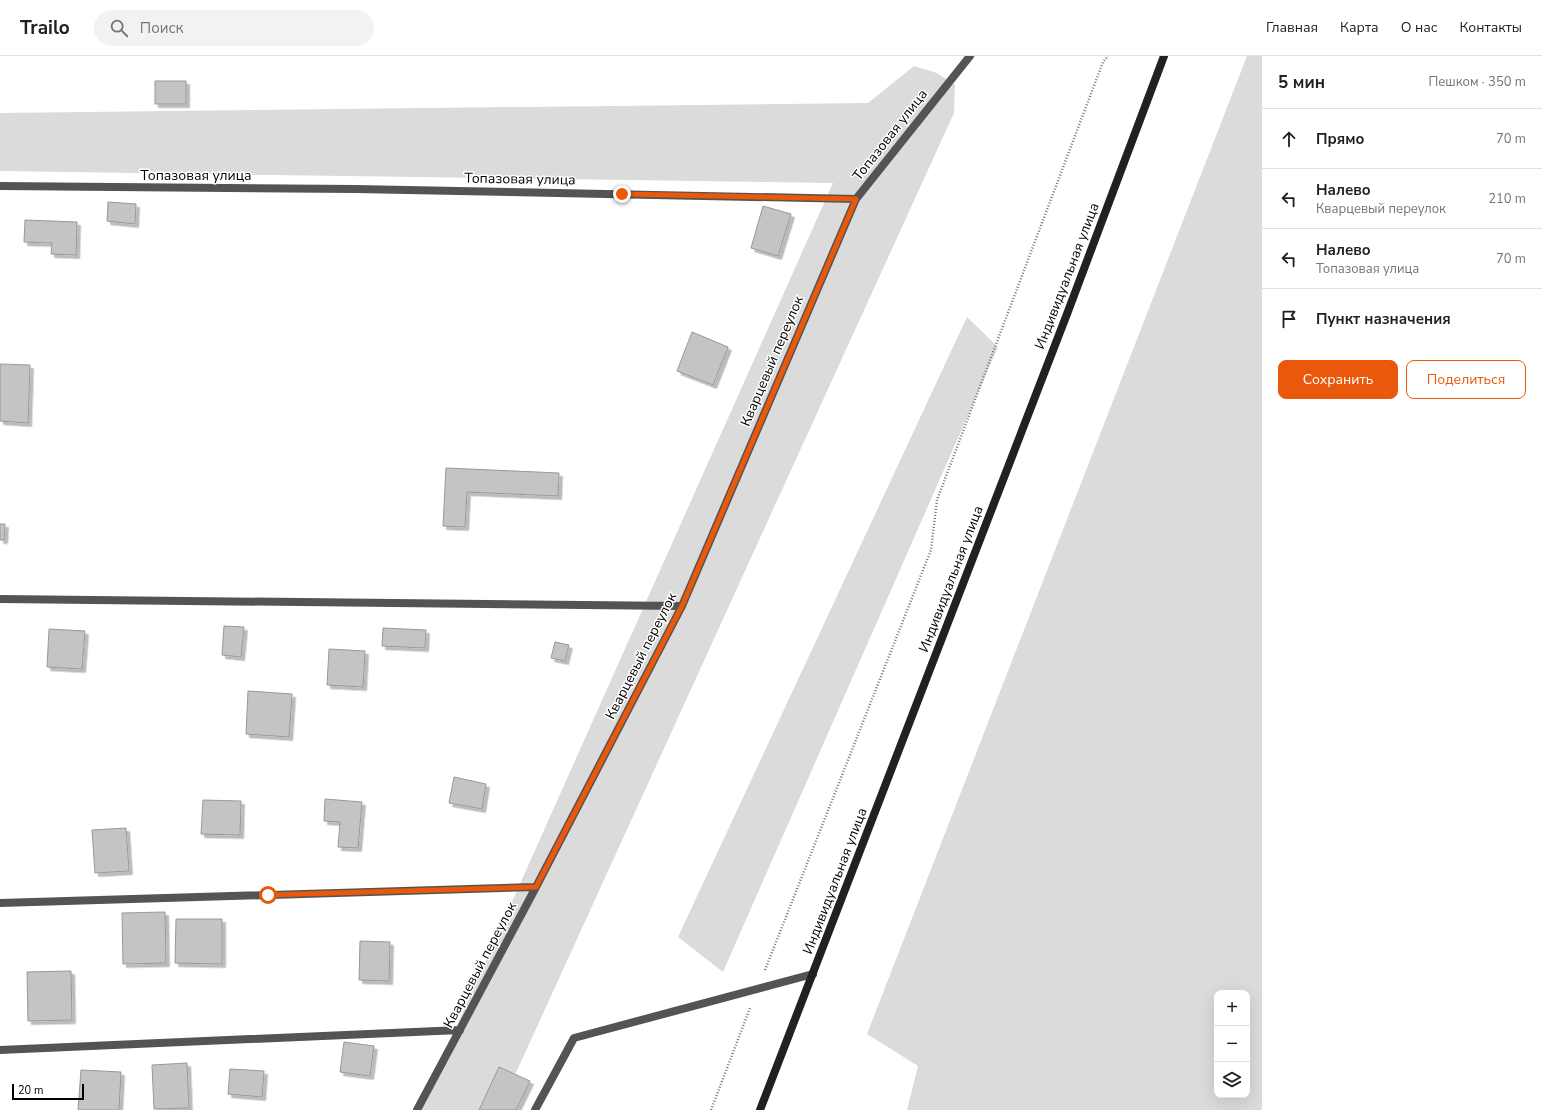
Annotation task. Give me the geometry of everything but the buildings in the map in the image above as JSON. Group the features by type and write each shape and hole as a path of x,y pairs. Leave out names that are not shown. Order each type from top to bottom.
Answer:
{"main road":[{"name":"Индивидуальная улица","path":"760,1110 1064,322 1164,56"}],"street":[{"name":"Топазовая улица","path":"0,186 356,189 856,199 970,56"},
{"name":"Кварцевый переулок","path":"417,1110 536,887 682,606 856,199"},
{"path":"0,599 682,606"},
{"path":"0,903 536,887"},
{"path":"535,1110 574,1038 813,974"},
{"path":"0,1050 460,1030"}],"path":[{"path":"711,1110 757,989 931,550 937,500 1103,62 1108,56"}],"shaded area":[{"path":"1247,56 1262,56 1262,1110 907,1110 918,1066 867,1034"},
{"path":"914,66 937,73 955,85 954,113 499,1110 419,1110 833,183 0,171 0,113 868,103"},
{"path":"967,317 998,347 723,972 678,937"}],"route":[{"path":"268,895 536,887 682,606 856,199 622,194"}]}
